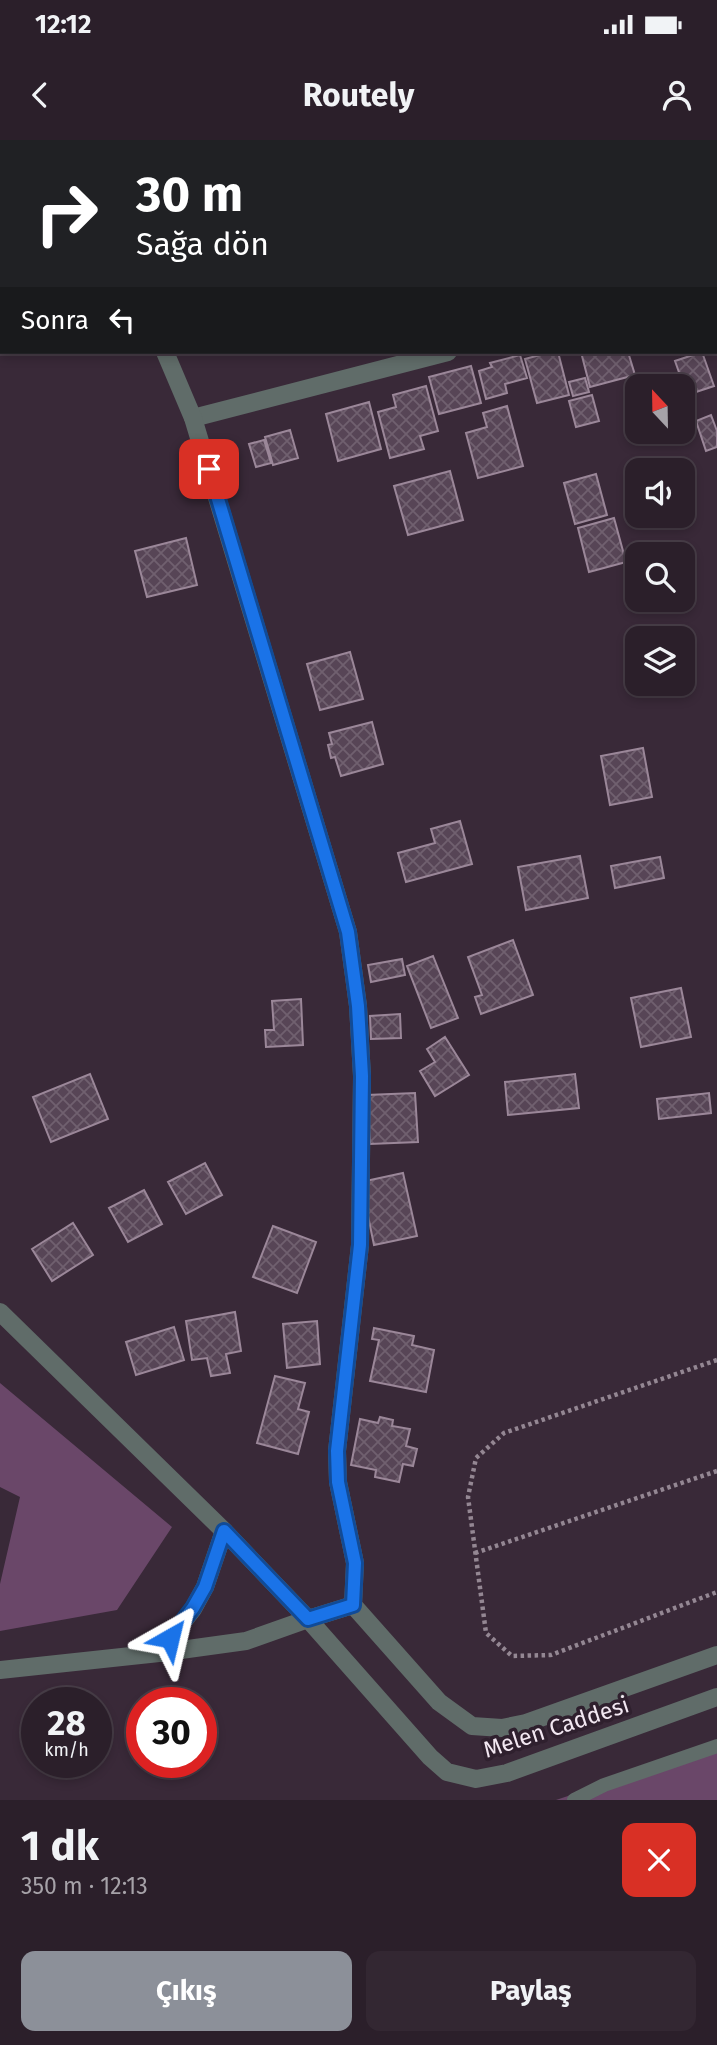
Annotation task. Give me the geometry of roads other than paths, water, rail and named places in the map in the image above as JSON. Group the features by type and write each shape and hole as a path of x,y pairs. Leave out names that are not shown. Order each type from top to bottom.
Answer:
{"street":[{"path":"0,1670 246,1641 353,1605 355,1563 338,1482 337,1451 360,1245 362,1076 358,1006 348,932 193,418 166,354"},
{"path":"193,418 440,354"},
{"name":"Melen Caddesi","path":"0,1312 224,1531 308,1619 430,1757 447,1772 476,1779 507,1773 717,1697"},
{"path":"159,1653 193,1608 205,1587 224,1531"},
{"name":"Melen Caddesi","path":"353,1605 439,1702 472,1726 502,1728 526,1723 717,1655"}],"lane":[{"path":"574,1800 604,1785 717,1746"}]}
